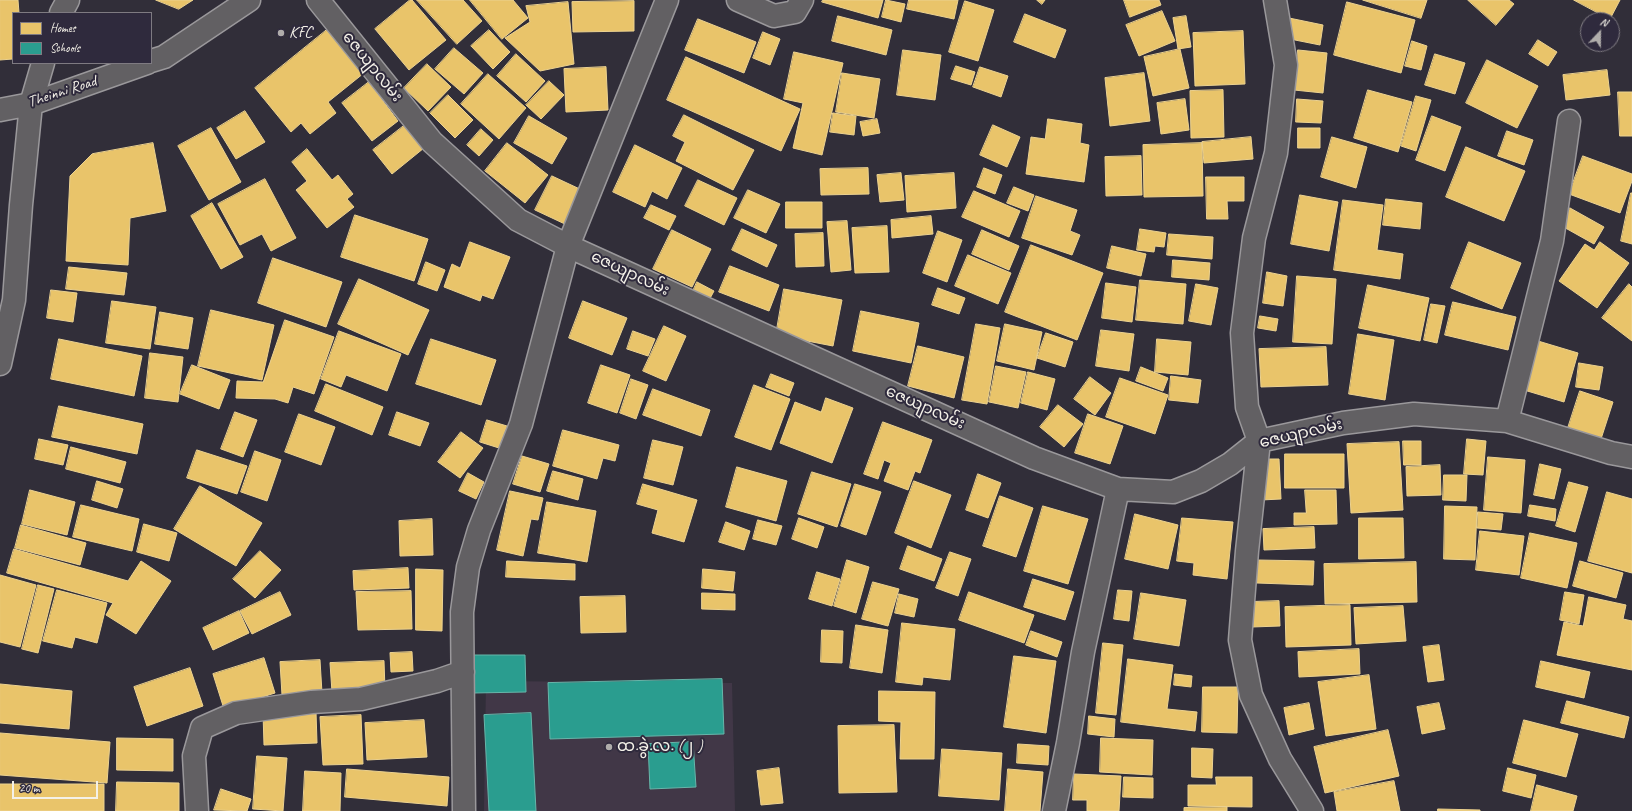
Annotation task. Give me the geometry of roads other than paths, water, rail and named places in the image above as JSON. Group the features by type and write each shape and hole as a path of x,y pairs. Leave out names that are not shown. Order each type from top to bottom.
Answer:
{"street":[{"path":"62,12 68,0"},
{"path":"152,61 164,57 250,0"},
{"name":"ဇေယျာလမ်း","path":"318,0 432,142 518,220 568,246 1034,458 1118,489 1173,492 1201,481 1230,464 1259,440 1343,423 1414,414 1507,421 1611,453 1632,457"},
{"path":"464,811 462,612 468,568 479,530 521,424 568,246 666,0"},
{"path":"738,0 774,16 795,12 802,0"},
{"path":"1275,0 1286,65 1276,153 1254,238 1242,333 1247,407 1259,440 1246,551 1240,640 1252,695 1280,759 1312,811"},
{"path":"0,364 14,300 21,205 31,104 43,64"},
{"name":"Theinni Road","path":"0,110 31,104 143,64"},
{"path":"1507,421 1552,241 1569,121"},
{"path":"1054,811 1068,743 1083,652 1118,489"},
{"path":"197,811 194,756 202,728 236,714 312,702 361,699 437,681 463,672"}],"place":[{"name":"KFC","path":"281,33"},
{"name":"ထ.ခွဲ.လ. (၂ )","path":"609,747"}]}
